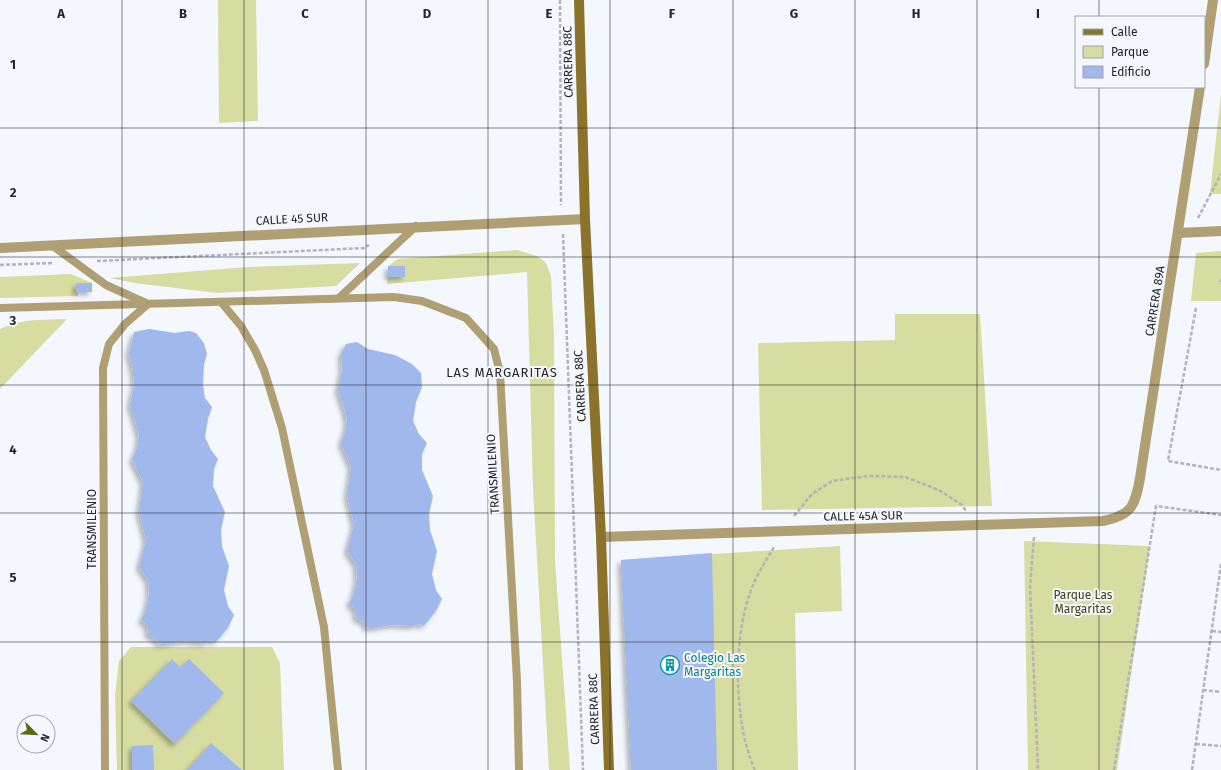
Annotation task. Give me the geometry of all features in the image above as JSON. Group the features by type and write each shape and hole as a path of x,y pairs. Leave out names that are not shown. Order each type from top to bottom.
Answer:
{"street":[{"name":"CARRERA 88C","path":"579,0 585,219 601,537 609,770"},
{"path":"1205,58 1214,0"},
{"name":"CARRERA 89A","path":"1124,515 1133,506 1138,490 1200,88"},
{"name":"CALLE 45 SUR","path":"0,248 416,226 585,219"},
{"path":"1178,233 1221,231"},
{"name":"CALLE 45A SUR","path":"601,537 1103,521 1124,515"}],"lane":[{"path":"339,298 416,226"},
{"path":"52,246 106,285 148,304"},
{"name":"TRANSMILENIO","path":"0,308 394,297 422,301 444,308 466,318 494,349 500,374 517,680 519,770"},
{"path":"221,302 242,326 255,350 264,370 282,428 324,627 338,770"},
{"name":"TRANSMILENIO","path":"105,770 103,368 109,344 125,324 148,304"}],"path":[{"path":"560,0 562,219 583,770"},
{"path":"1190,233 1221,174"},
{"path":"1196,308 1168,461 1221,470"},
{"path":"755,770 750,760 741,725 738,650 749,596 783,530 812,494 832,481 868,476 905,478 939,490 962,505 975,525"},
{"path":"1114,770 1156,506 1221,515"},
{"path":"1038,523 1031,552 1030,586 1038,770"},
{"path":"1192,770 1221,564"},
{"path":"1212,631 1221,632"},
{"path":"1203,690 1221,692"},
{"path":"1196,744 1221,746"}],"green space":[{"path":"218,0 256,0 258,121 219,123"},
{"path":"1221,94 1221,194 1210,194"},
{"path":"517,250 537,256 546,263 551,276 554,337 555,561 570,770 549,770 533,488 527,272 387,284 388,277 405,277 405,266 388,266 398,259"},
{"path":"1221,251 1221,301 1191,301 1196,253"},
{"path":"360,263 336,286 217,293 134,283 110,278 247,267"},
{"path":"71,274 92,283 76,283 78,296 0,298 0,277"},
{"path":"895,314 980,314 992,506 762,510 758,343 895,340"},
{"path":"67,319 0,389 0,329 8,325 25,321"},
{"name":"Parque Las Margaritas","path":"1024,541 1150,546 1117,770 1028,770"},
{"path":"840,546 842,611 795,613 798,770 631,770 621,560"},
{"path":"131,647 272,647 280,663 284,770 117,770 115,695 119,661"}],"building":[{"path":"388,266 405,266 405,277 388,277"},
{"path":"76,283 92,283 92,292 76,292"},
{"path":"149,329 175,333 189,331 196,333 204,343 207,354 204,364 203,385 205,398 212,407 205,437 211,450 218,459 214,469 213,486 225,512 221,530 222,546 229,566 224,590 228,606 234,615 228,628 216,642 211,640 205,643 186,641 165,644 158,643 148,634 147,625 141,620 145,612 149,595 148,580 139,567 146,540 139,512 143,482 132,459 137,448 139,435 130,404 134,386 133,371 129,353 134,332"},
{"path":"357,342 368,349 395,355 412,364 421,373 422,387 416,402 413,421 419,434 427,443 422,454 422,470 433,496 429,514 430,530 437,551 432,574 436,590 442,599 436,611 424,626 419,624 413,626 394,625 373,628 366,627 365,623 356,618 355,609 349,603 353,596 357,579 356,564 347,551 354,524 347,496 351,466 341,443 345,432 347,419 338,389 342,370 341,354 346,344"},
{"name":"Colegio Las Margaritas","path":"712,553 717,770 631,770 621,560"},
{"path":"172,659 180,667 189,659 224,693 175,744 131,701"},
{"path":"211,743 242,770 187,770"},
{"path":"153,745 154,770 132,770 132,746"}],"place":[{"name":"Colegio Las Margaritas","path":"670,665"}],"district":[{"name":"LAS MARGARITAS","path":"502,372"}]}
